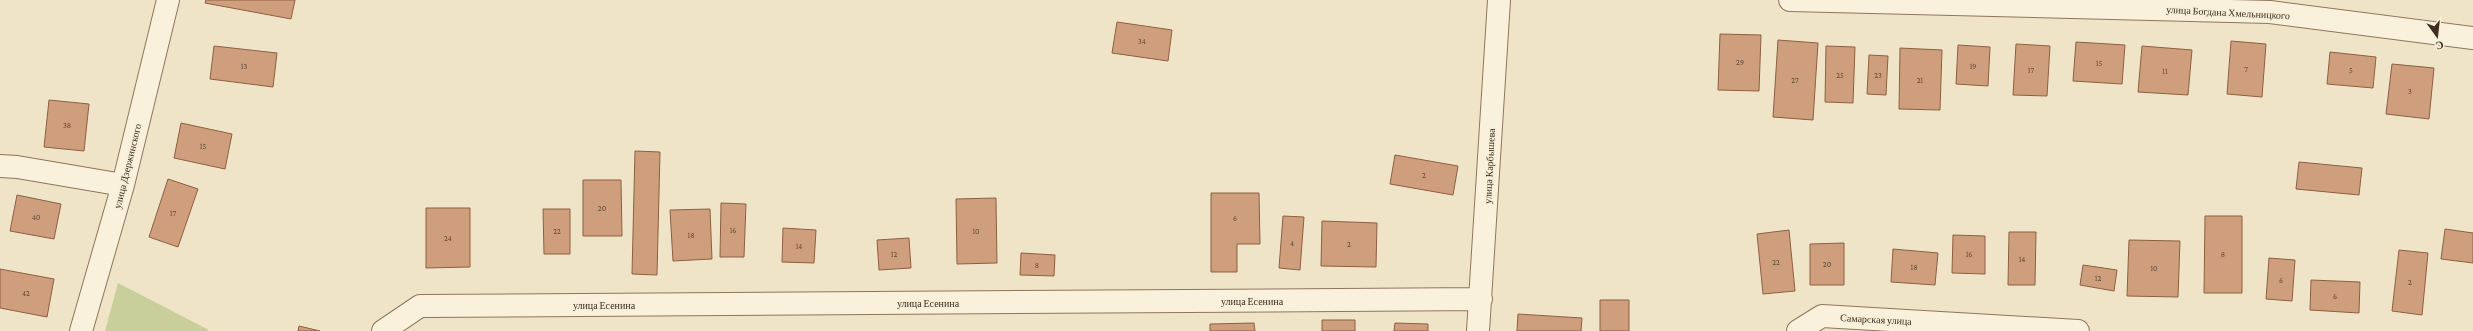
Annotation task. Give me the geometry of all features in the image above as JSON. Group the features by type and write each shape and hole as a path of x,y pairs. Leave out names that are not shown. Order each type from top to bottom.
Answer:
{"street":[{"name":"улица Дзержинского","path":"81,331 123,185 168,0"},
{"name":"улица Карбышева","path":"1478,331 1499,0"},
{"name":"улица Богдана Хмельницкого","path":"1790,0 2270,12 2473,38"},
{"path":"0,166 16,166 123,185"},
{"name":"улица Есенина","path":"383,331 420,306 1481,299"},
{"name":"Самарская улица","path":"1798,331 1822,316 2078,331"}],"green space":[{"path":"118,283 209,330 105,331"}],"building":[{"path":"206,0 295,0 291,19 205,3"},
{"path":"1117,22 1172,30 1168,61 1112,53"},
{"path":"1720,34 1761,35 1759,91 1718,90"},
{"path":"1778,40 1818,43 1813,120 1773,117"},
{"path":"2231,41 2266,44 2262,97 2227,94"},
{"path":"2076,42 2125,45 2122,84 2073,81"},
{"path":"2016,44 2050,46 2047,96 2013,95"},
{"path":"1958,45 1990,47 1988,86 1956,84"},
{"path":"214,46 277,53 273,87 210,79"},
{"path":"1826,46 1855,47 1853,103 1825,102"},
{"path":"2142,46 2192,50 2188,95 2138,92"},
{"path":"1900,48 1942,50 1940,110 1899,109"},
{"path":"2330,52 2376,57 2373,88 2327,84"},
{"path":"1869,55 1888,56 1886,95 1867,94"},
{"path":"2392,64 2434,68 2429,119 2386,114"},
{"path":"49,100 89,104 84,151 44,147"},
{"path":"181,123 232,134 225,169 174,158"},
{"path":"635,151 660,152 657,275 632,274"},
{"path":"1395,155 1458,166 1453,195 1390,184"},
{"path":"2299,162 2362,168 2359,195 2296,189"},
{"path":"168,179 198,189 178,247 149,237"},
{"path":"583,180 621,180 622,236 583,236"},
{"path":"1211,193 1259,193 1260,244 1237,244 1237,272 1211,272"},
{"path":"17,195 61,204 54,239 10,231"},
{"path":"996,198 997,263 957,264 956,199"},
{"path":"721,203 746,204 744,257 720,257"},
{"path":"426,208 470,208 470,267 426,268"},
{"path":"543,209 570,209 570,254 544,254"},
{"path":"710,209 712,259 673,261 670,210"},
{"path":"1283,216 1304,217 1300,270 1279,268"},
{"path":"2205,216 2242,216 2242,293 2204,293"},
{"path":"1322,221 1377,223 1376,267 1321,266"},
{"path":"783,228 816,230 814,263 782,262"},
{"path":"2445,229 2473,233 2473,263 2441,259"},
{"path":"1789,230 1795,291 1763,294 1757,234"},
{"path":"2009,232 2036,232 2035,285 2008,285"},
{"path":"1953,235 1985,236 1985,274 1952,273"},
{"path":"909,238 911,268 879,270 877,240"},
{"path":"2129,240 2180,241 2178,297 2127,296"},
{"path":"1844,243 1844,285 1810,285 1810,244"},
{"path":"1893,249 1938,253 1935,285 1891,282"},
{"path":"2399,250 2428,253 2422,315 2392,311"},
{"path":"1021,253 1055,255 1054,276 1020,275"},
{"path":"2269,258 2295,260 2292,301 2266,299"},
{"path":"2083,265 2117,270 2114,291 2080,285"},
{"path":"0,269 54,279 47,317 0,308"},
{"path":"2311,280 2360,282 2359,313 2310,310"},
{"path":"1600,300 1629,300 1629,331 1600,331"},
{"path":"1518,314 1582,318 1581,331 1517,331"},
{"path":"1322,320 1355,320 1355,331 1322,331"},
{"path":"1254,323 1255,331 1210,331 1210,324"},
{"path":"1395,323 1428,324 1428,331 1394,331"},
{"path":"299,326 320,331 298,331"}]}
